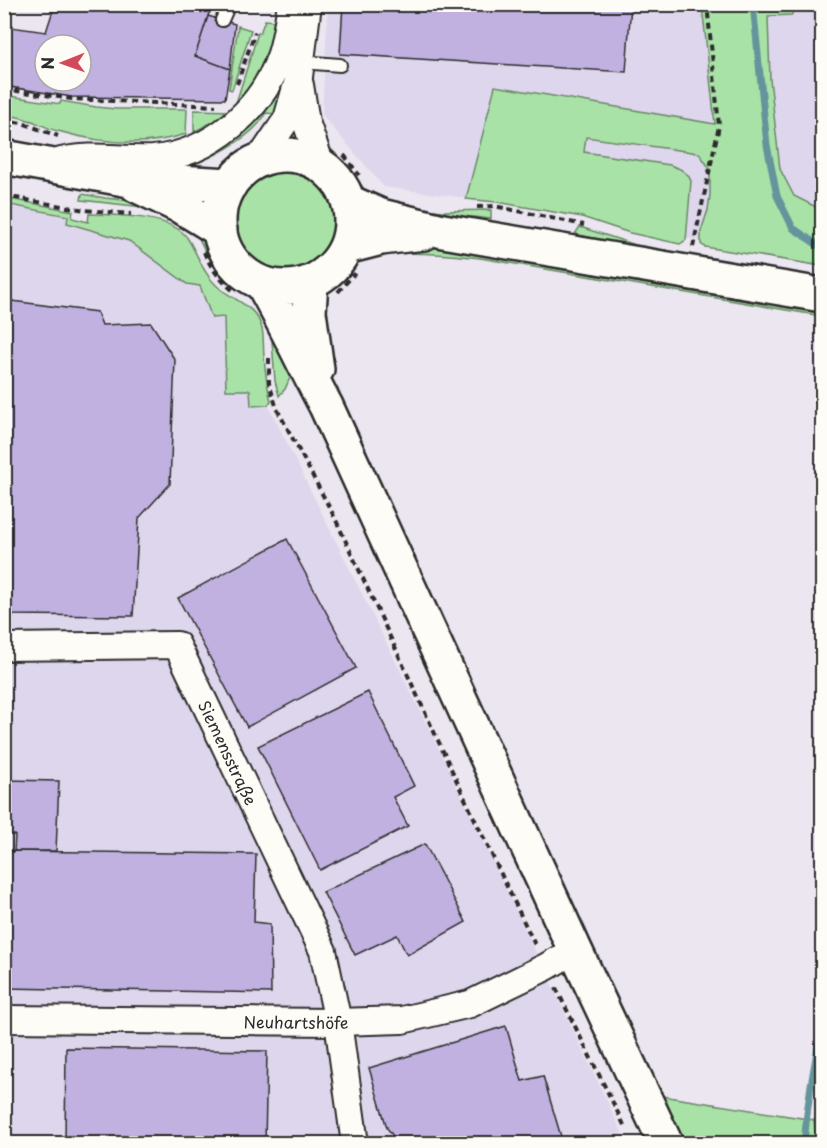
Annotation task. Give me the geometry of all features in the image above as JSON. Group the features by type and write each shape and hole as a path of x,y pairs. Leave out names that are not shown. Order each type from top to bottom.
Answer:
{"main road":[{"path":"4,157 57,151 124,179 184,208 211,239 225,247 234,263 247,275 253,291 283,320 326,406 666,1143"},
{"path":"211,239 223,199 230,185 243,170 260,159 280,155 302,156 332,160 333,175 342,188 357,192 381,216 443,231 822,295"},
{"path":"124,179 230,185"},
{"path":"353,257 350,232 357,192"},
{"path":"326,406 315,360 310,297 337,262 353,257 381,238 443,231"},
{"path":"253,291 295,286 310,297"}],"street":[{"path":"57,151 68,160 103,156 152,159 193,149 224,132 258,99 272,76 281,54 291,4"},
{"path":"260,159 287,119 300,69 308,4"},
{"path":"300,69 306,122 332,160"},
{"name":"Siemensstraße","path":"4,647 177,645 323,951 338,1022"},
{"name":"Neuhartshöfe","path":"4,1019 338,1022 402,1020 470,1004 546,967 575,950"},
{"path":"338,1022 355,1143"}],"lane":[{"path":"222,20 229,4"},
{"path":"300,69 339,65"}],"path":[{"path":"692,251 719,126 707,4"},
{"path":"237,86 255,32"},
{"path":"4,89 72,99 218,106"},
{"path":"4,120 22,123 54,135 57,151"},
{"path":"332,160 357,192"},
{"path":"4,196 85,210 136,214"},
{"path":"471,207 494,206 572,221 594,228"},
{"path":"211,239 208,263 226,285 253,291"},
{"path":"310,297 329,302 353,257"},
{"path":"269,356 269,383 278,409 335,518 467,803 628,1133"}],"shaded area":[{"path":"328,5 822,5 822,262 739,249 497,202 384,187 322,115"},
{"path":"4,204 68,216 68,223 129,241 187,284 200,286 212,317 224,317 226,389 251,390 251,406 268,405 439,749 627,1143 5,1143"}],"green space":[{"path":"702,5 792,5 792,15 768,16 770,79 780,169 794,196 822,210 822,266 705,247 701,244 701,231 710,195 710,169 699,153 586,137 584,152 670,165 688,175 691,181 686,240 680,244 630,233 582,217 466,199 495,86 715,124"},
{"path":"265,20 276,21 271,45 253,83 239,103 236,103 258,33"},
{"path":"238,26 251,30 232,90 229,89"},
{"path":"280,91 277,114 266,113 246,135 200,162 200,159 243,132 257,119"},
{"path":"4,95 60,104 61,101 116,109 187,109 186,134 138,142 106,141 74,135 5,114"},
{"path":"194,110 231,111 213,124 208,124 194,132"},
{"path":"317,134 369,195 359,194 340,167 329,156"},
{"path":"285,164 306,168 323,180 335,197 339,218 335,239 323,256 306,268 285,272 264,268 247,256 235,239 231,218 235,197 247,180 264,168"},
{"path":"82,194 143,202 143,207 81,200"},
{"path":"5,198 73,211 72,218 88,222 89,214 128,216 157,221 181,231 212,281 250,309 259,321 263,332 271,401 268,405 251,406 250,390 226,390 224,317 212,318 200,286 187,284 129,241 67,223 68,216 5,204"},
{"path":"421,209 491,210 491,219 430,217"},
{"path":"580,227 636,245 681,253 680,258 622,249 603,240 575,234"},
{"path":"195,230 206,236 211,250 222,266 235,280 252,290 260,305 231,285 217,270"},
{"path":"410,245 446,248 822,310 822,316 480,258 408,253 383,254"},
{"path":"363,258 344,274 316,304 321,287 332,274 347,261"},
{"path":"271,327 293,371 285,389 279,396 275,381"},
{"path":"662,1096 814,1120 817,1143 685,1143"}],"building":[{"path":"55,4 212,4 195,56 230,69 225,99 72,97 47,93 93,93 93,33 33,33 33,91 4,86 4,26 46,32"},
{"path":"343,4 631,4 626,72 340,54"},
{"path":"208,16 235,24 230,69 195,56"},
{"path":"816,101 822,101 822,147 817,147"},
{"path":"4,300 97,312 102,325 151,323 175,360 170,484 139,518 133,616 4,615"},
{"path":"287,539 356,668 247,727 178,598"},
{"path":"368,692 414,786 393,797 408,826 320,870 258,746"},
{"path":"4,780 59,781 56,851 14,851 15,835 4,835"},
{"path":"425,844 466,922 407,955 397,935 355,955 323,892"},
{"path":"4,851 256,854 254,922 270,924 271,993 4,988"},
{"path":"506,1026 522,1081 543,1076 562,1140 550,1144 399,1144 387,1128 369,1068"},
{"path":"66,1048 267,1051 265,1144 65,1144"}],"waterway":[{"path":"753,4 767,145 777,196 793,228 822,248"},
{"path":"804,1144 811,1087 822,1030"}]}
